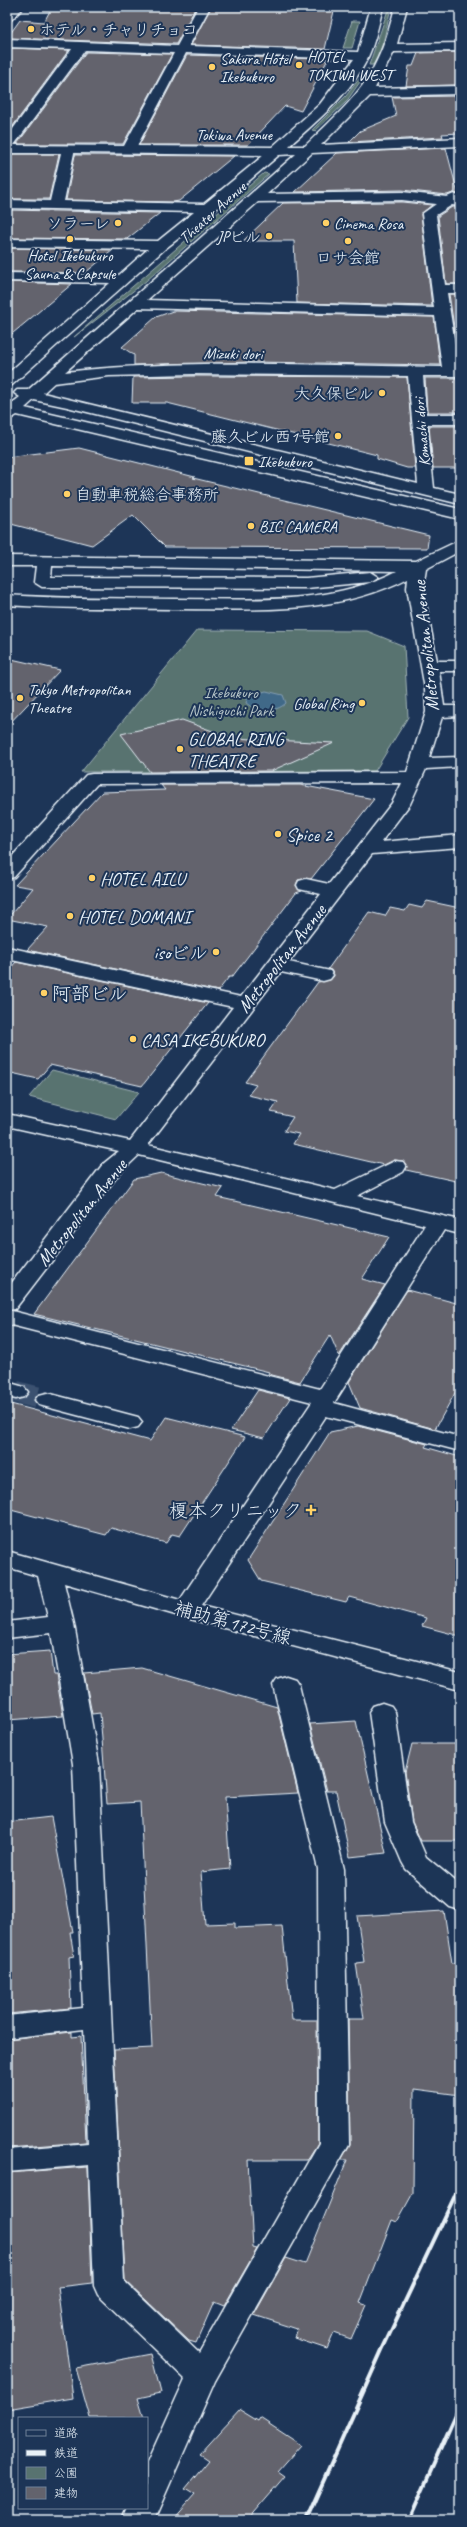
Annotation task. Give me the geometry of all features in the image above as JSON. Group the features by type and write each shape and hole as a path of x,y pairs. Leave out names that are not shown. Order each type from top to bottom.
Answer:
{"street":[{"path":"7,17 18,7"},
{"path":"128,150 204,7"},
{"name":"Theater Avenue","path":"7,382 161,245 209,208 325,107 358,65 363,56 377,7"},
{"name":"Theater Avenue","path":"9,411 31,395 136,304 309,150 367,92 392,48 401,7"},
{"path":"7,43 363,56"},
{"path":"7,146 81,46"},
{"path":"392,48 460,47"},
{"path":"367,92 460,90"},
{"name":"Tokiwa Avenue","path":"7,149 276,151 460,142"},
{"path":"56,205 68,150"},
{"path":"254,198 402,196 457,199"},
{"path":"455,372 441,312 429,214 457,199"},
{"path":"7,204 209,208"},
{"path":"7,243 161,245"},
{"path":"7,277 124,279"},
{"path":"439,289 460,289"},
{"path":"136,304 441,312"},
{"name":"Mizuki dori","path":"7,388 50,378 106,373 193,370 415,374 455,372"},
{"name":"Komachi dori","path":"415,374 426,490"},
{"path":"7,388 460,499"},
{"path":"9,411 460,514"},
{"path":"419,419 460,419"},
{"path":"7,600 50,603 286,604 327,600 378,587 460,545"},
{"path":"7,562 44,564 42,582 334,582 361,579 418,566"},
{"name":"Metropolitan Avenue","path":"7,1304 111,1169 135,1148 401,804 416,771 435,712 416,588 418,566"},
{"path":"429,666 460,666"},
{"path":"435,712 460,711"},
{"path":"7,873 92,780 416,771 460,762"},
{"path":"366,849 460,841"},
{"path":"306,885 333,892"},
{"path":"7,953 245,1004"},
{"path":"276,965 323,975"},
{"path":"7,1120 135,1148 449,1224 323,1403 186,1610"},
{"path":"338,1198 395,1167"},
{"path":"7,1316 323,1403 460,1444"},
{"path":"47,1400 130,1422"},
{"name":"補助第172号線","path":"7,1559 186,1610 460,1680"},
{"path":"49,1571 62,1624 86,1764 109,2286 202,2376"},
{"path":"7,1630 62,1624"},
{"path":"148,2496 202,2376 334,2144 331,1870 286,1685"},
{"path":"382,1712 398,1822 415,1862 460,1900"},
{"path":"7,2027 98,2017"},
{"path":"7,2161 102,2153"},
{"path":"138,2520 143,2509"}],"green space":[{"path":"389,7 391,7 382,49 373,65 369,65"},
{"path":"352,21 360,21 352,48 343,48"},
{"path":"367,69 369,69 346,102 315,131 312,130 346,96"},
{"path":"264,173 269,174 146,281 74,337"},
{"name":"Ikebukuro Nishiguchi Park","path":"197,630 367,631 404,646 408,717 375,771 81,772"},
{"path":"52,1070 139,1092 116,1119 29,1097"}],"water":[{"path":"266,691 283,695 286,703 272,710 261,710 246,703 248,696"}],"building":[{"path":"52,7 196,7 176,44 7,38 20,20 44,22"},
{"path":"211,7 335,7 325,49 191,45"},
{"path":"7,48 69,50 7,134"},
{"path":"86,52 172,54 123,144 17,144"},
{"path":"460,52 460,85 406,86 409,66 413,66 418,53"},
{"path":"187,55 322,59 327,61 301,111 285,106 248,145 139,145"},
{"path":"460,96 460,133 442,134 443,137 349,142 360,131 396,116 392,97"},
{"path":"446,148 458,194 453,193 447,195 402,190 295,192 337,153"},
{"path":"7,154 59,154 49,199 7,199"},
{"path":"75,155 234,156 179,201 173,202 66,200"},
{"path":"402,202 432,205 421,214 432,306 297,303 294,241 243,241 283,203"},
{"path":"452,207 460,207 460,284 446,284 438,216"},
{"path":"7,210 160,213 127,239 7,238"},
{"path":"7,248 113,250 85,273 7,272"},
{"path":"7,282 72,284 7,338"},
{"path":"449,294 460,294 460,366"},
{"path":"173,311 434,317 440,365 254,362 134,365 134,355 122,347 156,317"},
{"path":"133,377 407,377 415,468 407,468 377,459 377,455 167,403 132,403"},
{"path":"425,378 460,378 460,412 427,412"},
{"path":"429,426 460,426 460,468 433,468"},
{"path":"79,448 195,477 193,478 429,535 427,548 165,547 133,515 92,545 7,523 7,457"},
{"name":"Tokyo Metropolitan Theatre","path":"7,658 60,670 7,726"},
{"path":"182,720 232,738 334,743 271,771 150,772 121,734"},
{"path":"161,785 300,785 374,799 311,879 298,880 296,886 302,891 296,893 232,977 229,977 218,991 27,950 48,927 7,919 33,888 15,885 102,792 165,790"},
{"path":"427,901 460,908 460,1182 406,1170 407,1166 403,1161 394,1160 384,1165 293,1144 299,1134 284,1131 293,1117 271,1112 278,1102 248,1095 256,1085 245,1082 318,982 330,980 334,976 331,970 328,969 369,912 385,916 390,908 405,911 409,905 422,908"},
{"path":"16,962 208,1003 142,1086 50,1065 38,1079 7,1072 7,972"},
{"path":"161,1173 223,1188 217,1197 389,1237 362,1279 385,1285 339,1356 330,1335 300,1382 268,1374 269,1372 34,1314 134,1179"},
{"path":"407,1290 460,1304 460,1384 435,1429 360,1408 349,1382"},
{"path":"258,1390 290,1398 264,1438 231,1430"},
{"path":"7,1403 150,1441 166,1417 245,1437 180,1536 172,1534 166,1543 111,1528 106,1535 7,1509"},
{"path":"358,1426 427,1444 425,1447 460,1457 460,1636 422,1626 426,1618 349,1597 346,1602 261,1581 248,1560 330,1432"},
{"path":"50,1651 53,1675 56,1675 63,1716 7,1720 7,1654"},
{"path":"142,1668 277,1707 298,1793 225,1797 230,1869 201,1872 205,1924 235,1923 235,1928 282,1926 292,2020 317,2020 318,2143 307,2160 248,2160 253,2248 257,2249 224,2306 214,2302 196,2343 189,2341 125,2280 114,2050 152,2048 140,1802 107,1804 100,1713 92,1714 84,1673"},
{"path":"356,1721 386,1853 350,1857 336,1791 327,1791 310,1724"},
{"path":"412,1744 460,1744 460,1841 421,1841 412,1822 405,1772"},
{"path":"51,1817 73,1932 70,1932 74,1956 69,1957 71,2008 7,2014 7,1822"},
{"path":"444,1911 452,1963 460,1963 460,2095 414,2089 413,2193 397,2222 392,2220 360,2303 366,2305 351,2339 334,2333 327,2349 294,2338 297,2329 254,2315 286,2258 305,2264 347,2160 341,2160 350,2144 348,2019 364,2019 356,1963 364,1962 357,1916"},
{"path":"72,2032 72,2037 81,2036 86,2142 7,2148 7,2039"},
{"path":"88,2167 92,2283 58,2287 73,2398 7,2409 7,2173"},
{"path":"151,2354 161,2393 138,2398 144,2417 90,2417 76,2368"},
{"path":"240,2410 258,2421 260,2418 301,2445 278,2471 285,2476 247,2520 173,2520 195,2495 185,2489 209,2460 200,2454"}],"tunnel":[{"path":"16,1392 47,1400"}],"railway":[{"path":"306,2520 382,2350 460,2185"},
{"path":"409,2520 460,2405"}],"place":[{"name":"ホテル・チャリチョコ","path":"31,29"},
{"name":"HOTEL TOKIWA WEST","path":"299,65"},
{"name":"Sakura Hotel Ikebukuro","path":"212,67"},
{"name":"ソラーレ","path":"118,223"},
{"name":"Cinema Rosa","path":"326,223"},
{"name":"JPビル","path":"269,236"},
{"name":"Hotel Ikebukuro Sauna & Capsule","path":"70,239"},
{"name":"ロサ会館","path":"348,241"},
{"name":"大久保ビル","path":"382,393"},
{"name":"藤久ビル西1号館","path":"338,436"},
{"name":"Ikebukuro","path":"249,461"},
{"name":"自動車税総合事務所","path":"67,494"},
{"name":"BIC CAMERA","path":"251,526"},
{"name":"Tokyo Metropolitan Theatre","path":"20,698"},
{"name":"Global Ring","path":"362,703"},
{"name":"GLOBAL RING THEATRE","path":"180,749"},
{"name":"Spice 2","path":"278,834"},
{"name":"HOTEL AILU","path":"92,878"},
{"name":"HOTEL DOMANI","path":"70,916"},
{"name":"isoビル","path":"216,952"},
{"name":"阿部ビル","path":"44,993"},
{"name":"CASA IKEBUKURO","path":"133,1039"},
{"name":"榎本クリニック","path":"311,1510"}]}
